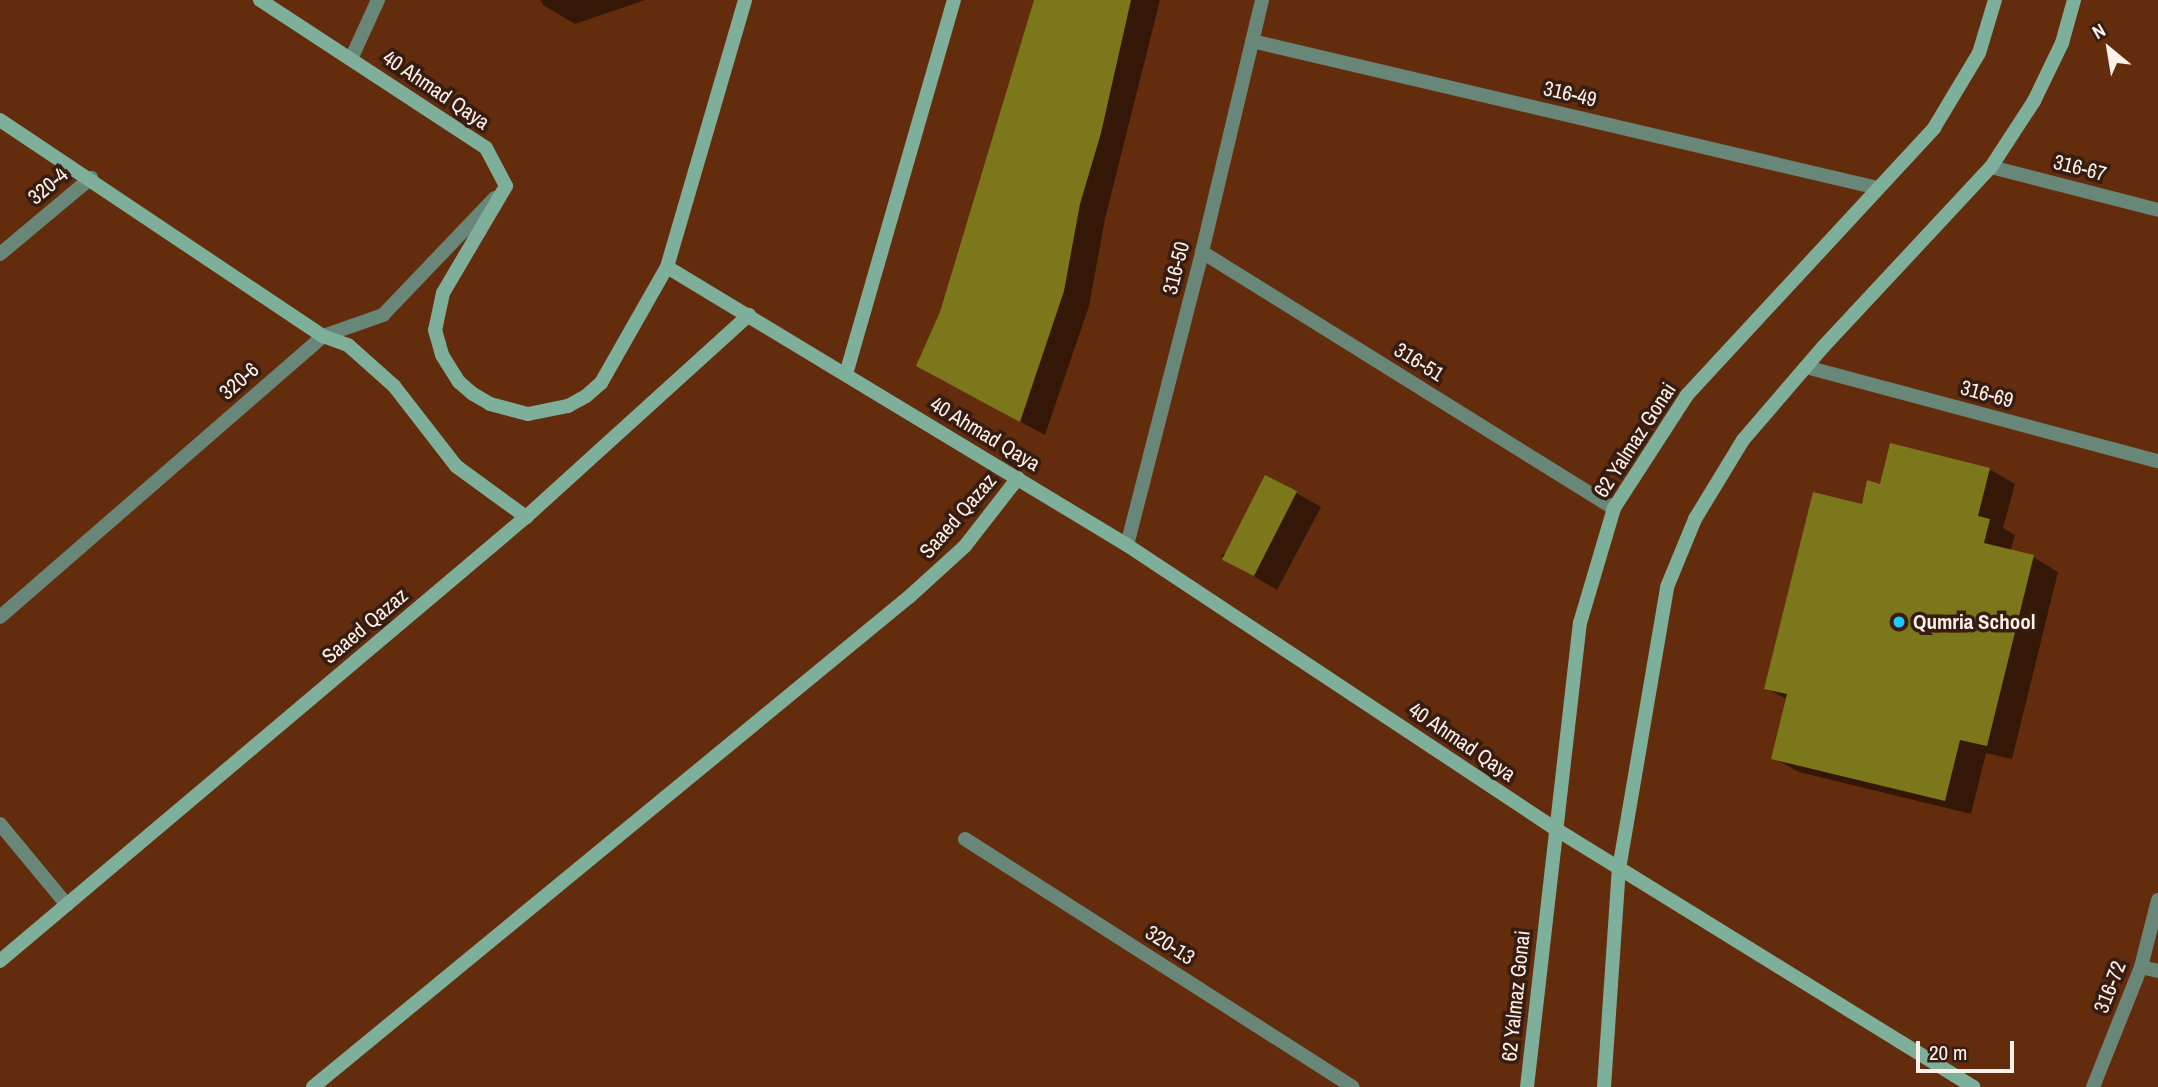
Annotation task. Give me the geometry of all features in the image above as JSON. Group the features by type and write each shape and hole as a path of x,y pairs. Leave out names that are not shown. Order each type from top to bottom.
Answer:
{"street":[{"name":"40 Ahmad Qaya","path":"260,0 486,148 506,186"},
{"path":"351,58 378,0"},
{"path":"506,186 443,293 435,318 438,343 442,355 459,382 490,404 528,414 549,412 586,396 601,383 667,267 745,0"},
{"path":"846,374 954,0"},
{"name":"316-50","path":"1127,545 1202,252 1262,0"},
{"name":"62 Yalmaz Gonai","path":"1527,1087 1554,828 1580,623 1614,508 1687,395 1934,128 1979,53 1995,0"},
{"path":"1604,1087 1619,869 1667,587 1695,519 1742,440 1991,167 2034,102 2062,43 2074,0"},
{"name":"316-49","path":"1252,41 1878,188"},
{"path":"0,120 91,178 323,336 348,345 370,362 415,411 443,453 526,517"},
{"name":"316-67","path":"1991,167 2158,210"},
{"name":"320-4","path":"0,254 91,178"},
{"name":"320-6","path":"0,617 323,336 383,315 506,186"},
{"name":"316-51","path":"1202,252 1614,508"},
{"name":"40 Ahmad Qaya","path":"667,267 1127,545 1554,828 1972,1087"},
{"name":"Saaed Qazaz","path":"0,961 526,517 749,315"},
{"name":"316-69","path":"1806,367 2158,461"},
{"name":"Saaed Qazaz","path":"313,1087 909,597 965,546 1017,478"},
{"path":"0,824 67,905"},
{"name":"320-13","path":"965,839 1353,1087"},
{"name":"316-72","path":"2094,1087 2141,967 2158,900"},
{"path":"2141,967 2158,971"}],"building":[{"path":"1034,0 1131,0 1101,133 1080,204 1064,291 1020,422 916,366 940,312"},
{"name":"Qumria School","path":"1890,443 1990,468 1978,516 1990,519 1984,543 2034,555 1987,746 1960,740 1945,801 1771,759 1787,694 1764,689 1813,492 1862,504 1867,480 1880,484"},
{"path":"1265,475 1297,491 1254,576 1222,560"}],"place":[{"name":"Qumria School","path":"1899,622"}]}
